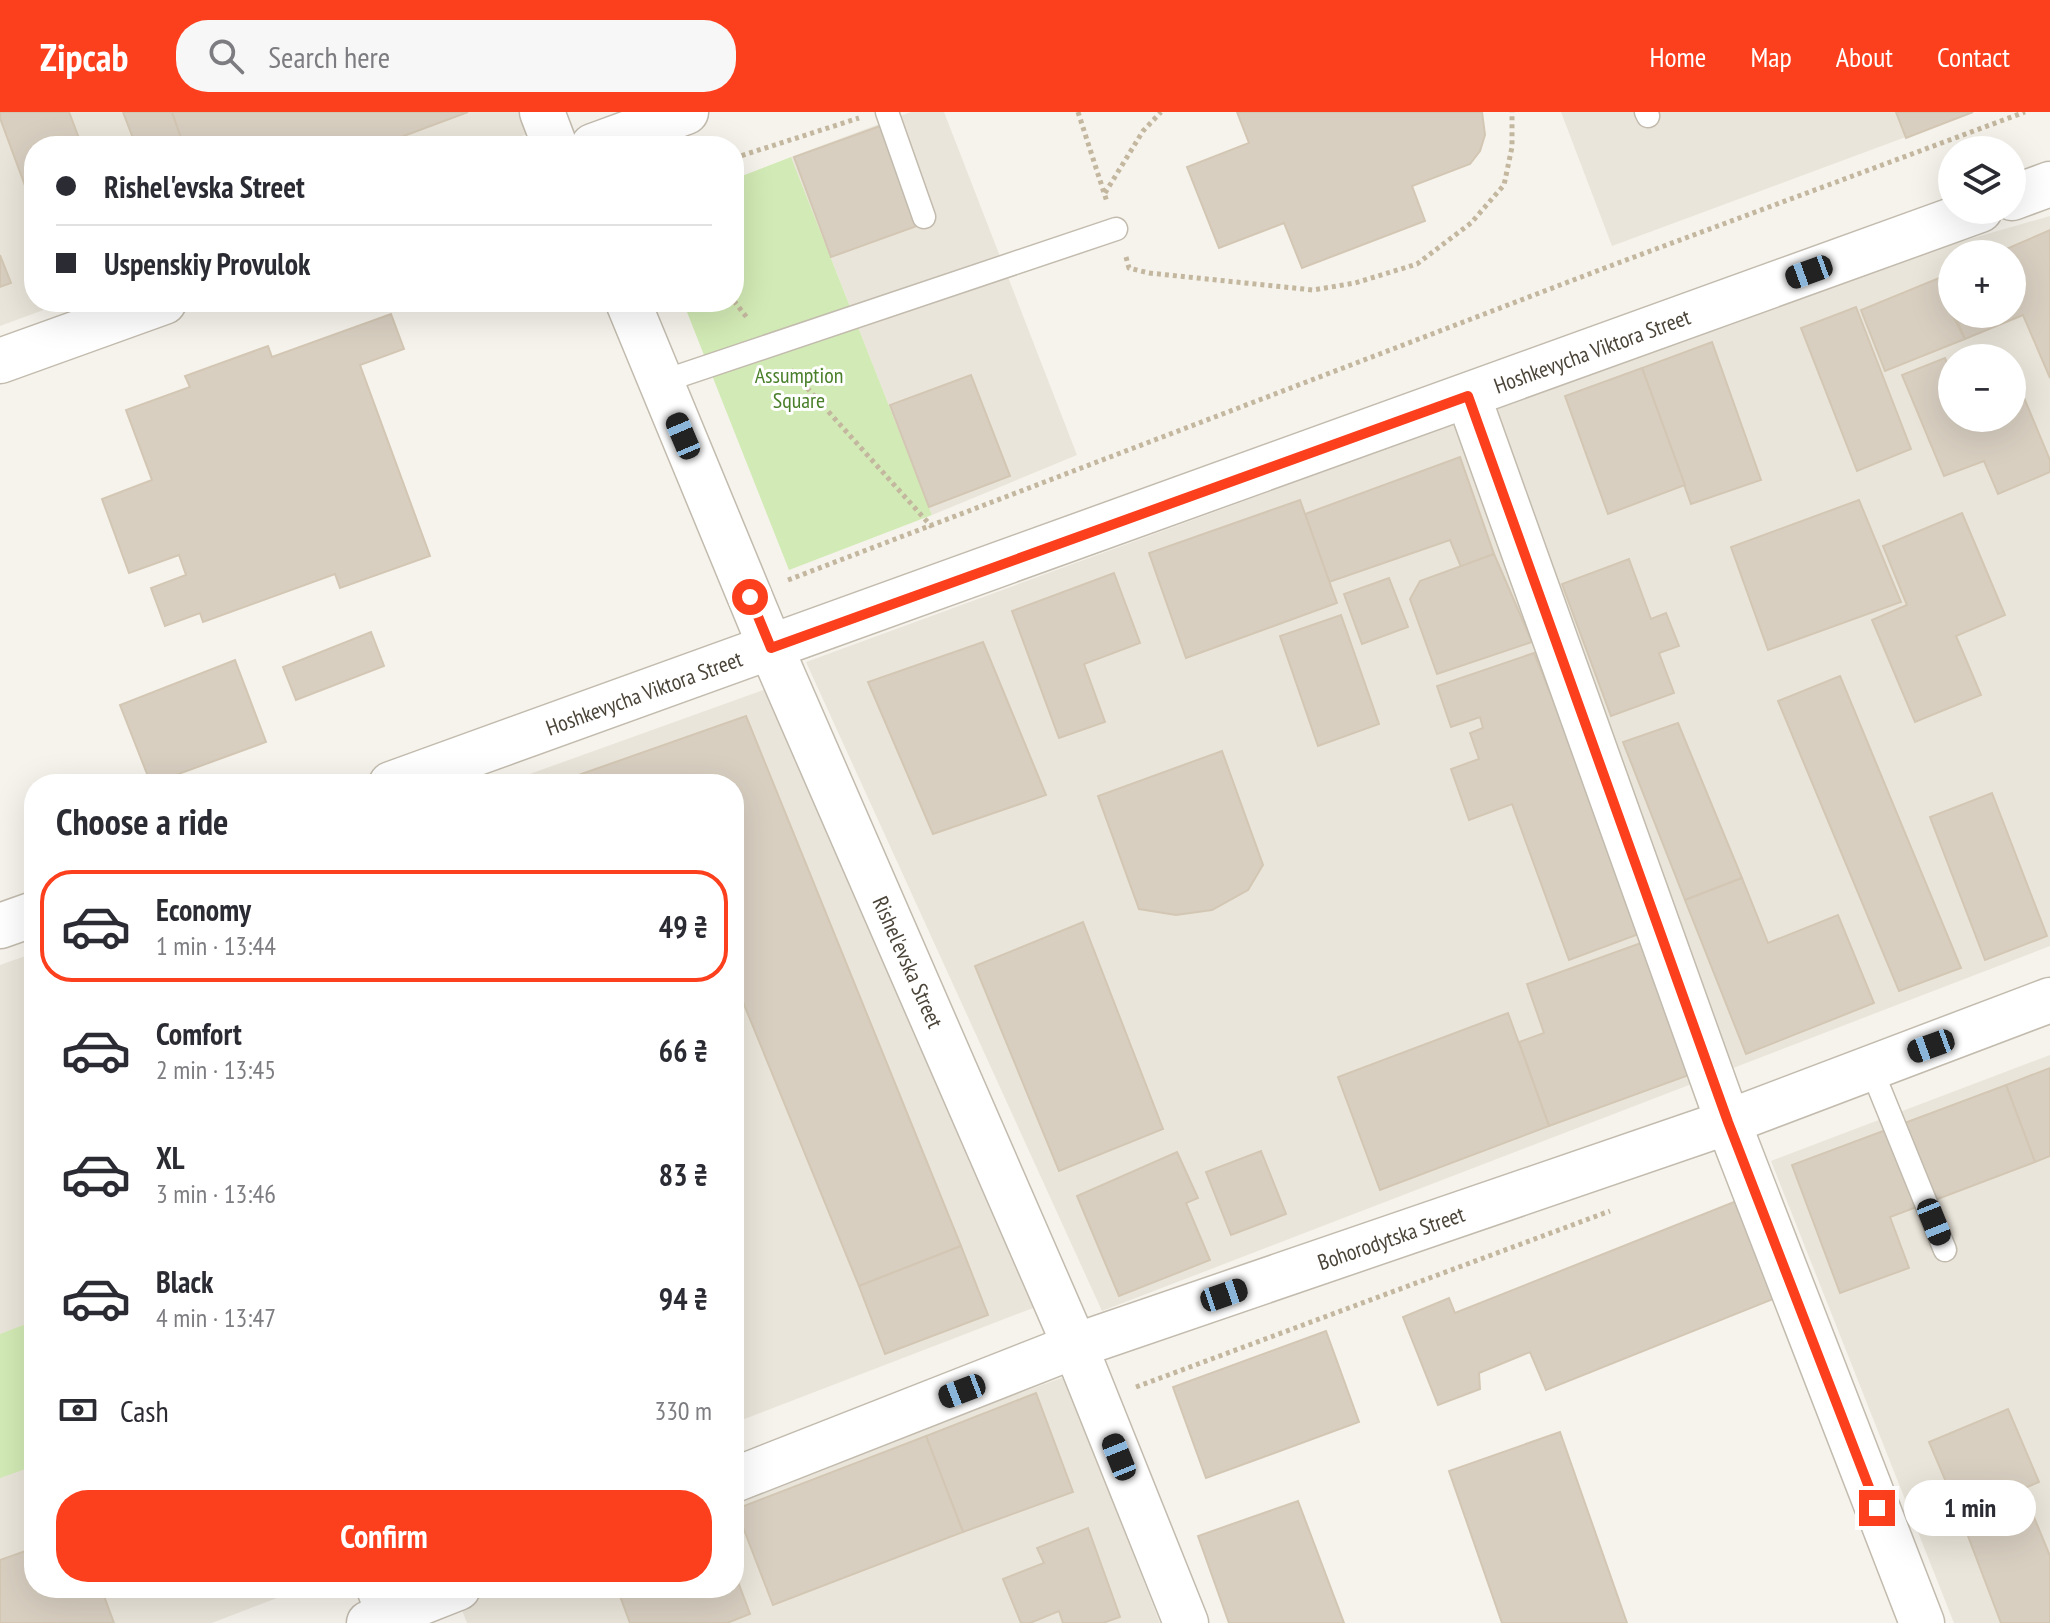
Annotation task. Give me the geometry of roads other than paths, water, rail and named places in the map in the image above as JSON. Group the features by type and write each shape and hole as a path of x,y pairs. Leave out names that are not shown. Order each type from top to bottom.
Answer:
{"street":[{"path":"542,112 551,136"},
{"path":"620,136 686,112"},
{"path":"2026,193 2050,184"},
{"name":"Hoshkevycha Viktora Street","path":"419,774 1941,224"},
{"path":"0,361 136,312"},
{"name":"Rishel'evska Street","path":"632,312 771,648 1075,1346 1186,1623"},
{"path":"1468,396 1728,1122 1922,1623"},
{"path":"0,926 24,918"},
{"name":"Bohorodytska Street","path":"744,1476 1075,1346 1728,1122 2050,1000"}],"lane":[{"path":"887,112 924,217"},
{"path":"661,382 1116,229"},
{"path":"1871,1068 1945,1250"}],"park label":[{"name":"Assumption Square","path":"799,388"}]}
